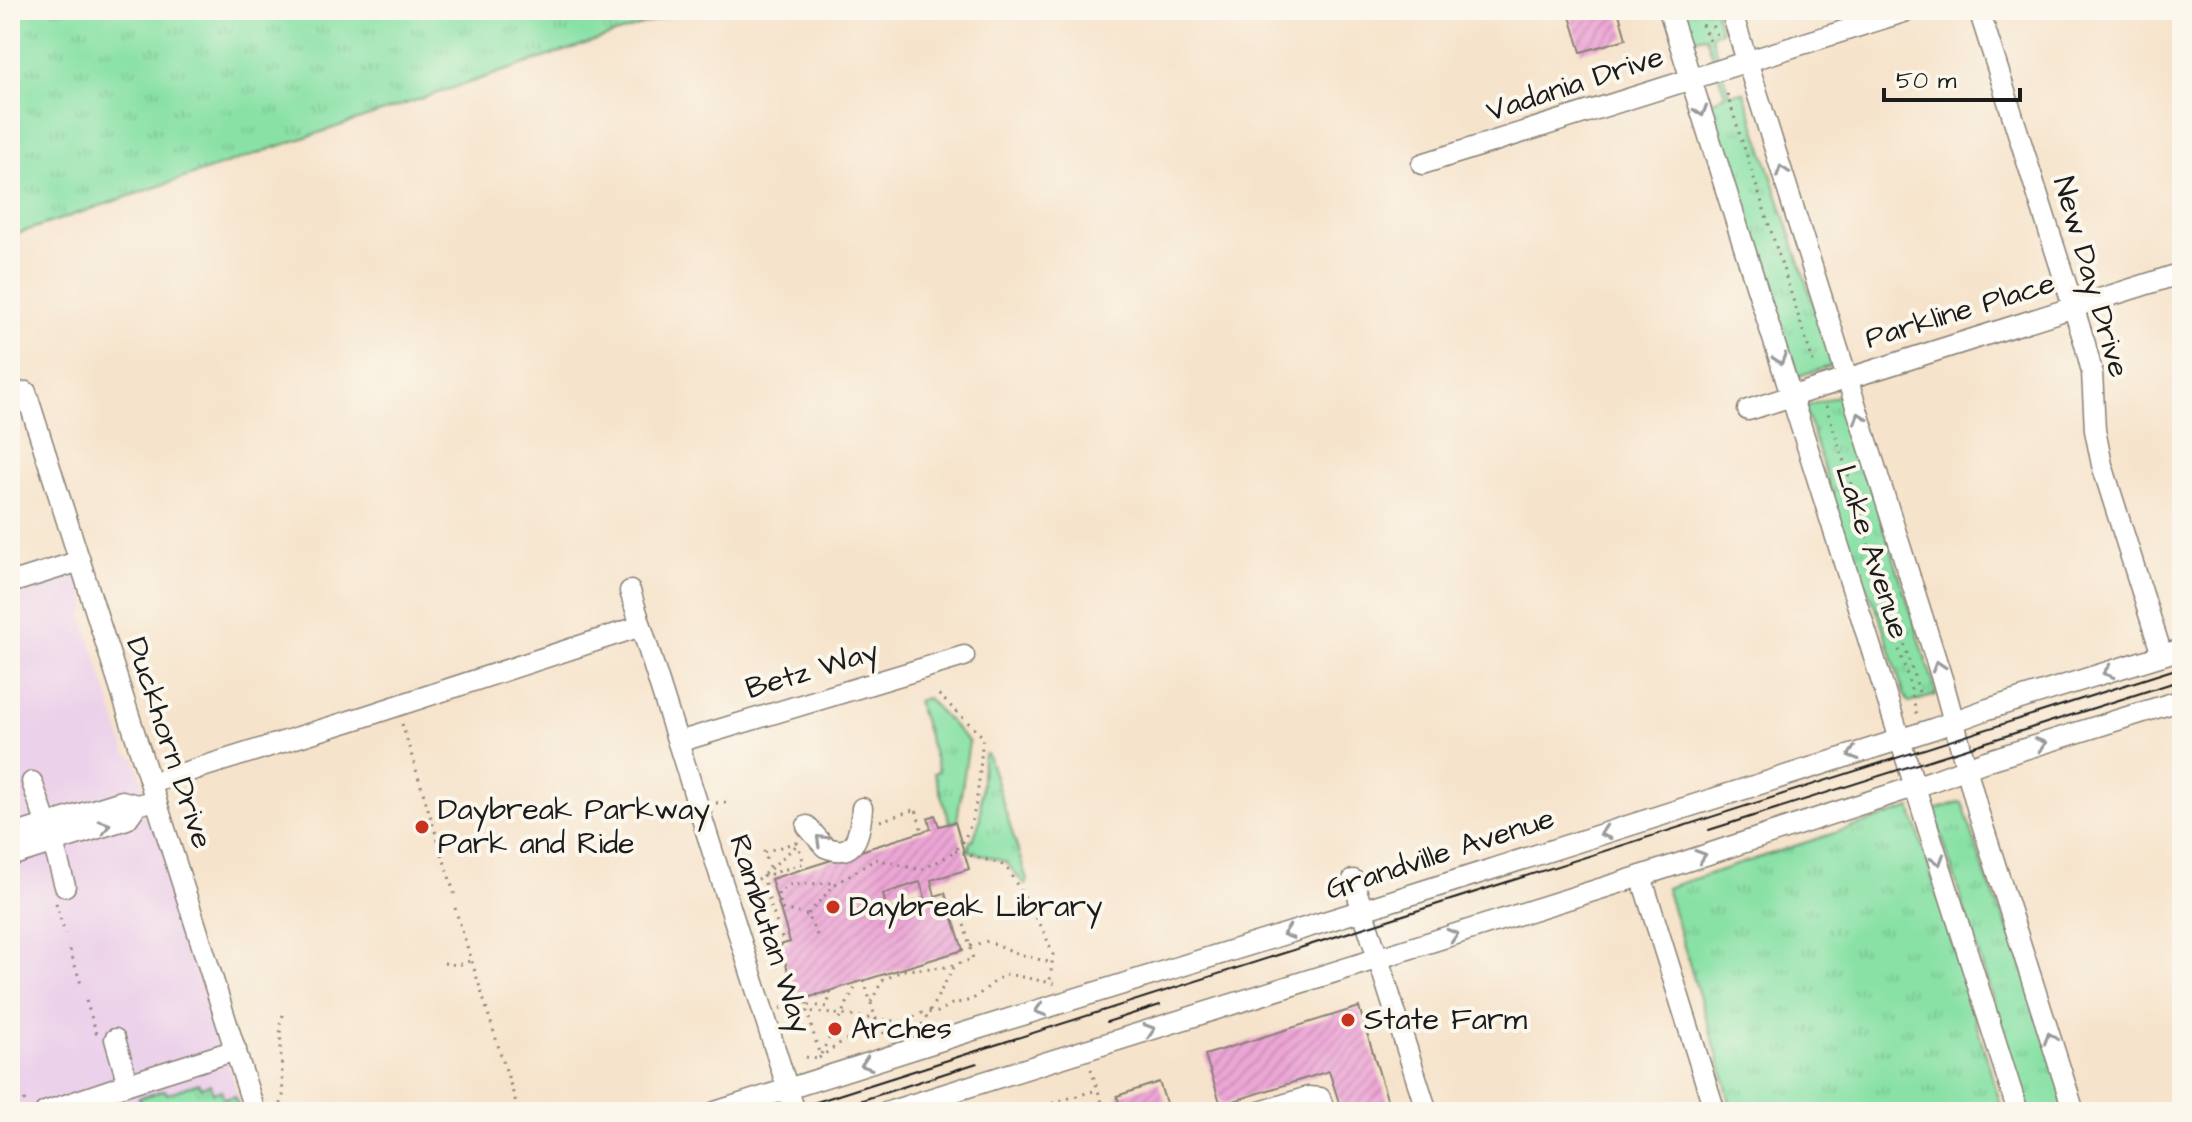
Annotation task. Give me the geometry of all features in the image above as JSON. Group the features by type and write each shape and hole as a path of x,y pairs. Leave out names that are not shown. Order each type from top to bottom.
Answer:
{"street":[{"name":"Lake Avenue","path":"1669,10 2018,1112"},
{"name":"Lake Avenue","path":"1731,10 1848,377 1954,722 1999,881 2074,1112"},
{"name":"Vadania Drive","path":"1422,164 1910,10"},
{"name":"New Day Drive","path":"1979,10 2092,372 2095,430 2102,465 2172,652"},
{"name":"Parkline Place","path":"1848,377 2182,273"},
{"path":"1748,410 1848,377"},
{"name":"Duckhorn Drive","path":"18,394 80,561 148,796 255,1112"},
{"path":"10,583 80,561"},
{"name":"Rambutan Way","path":"630,591 795,1112"},
{"path":"10,856 122,801 148,796 352,721 641,626"},
{"name":"Grandville Avenue","path":"715,1112 1363,910 2172,652"},
{"name":"Betz Way","path":"678,742 964,656"},
{"path":"888,1112 1641,876 2182,700"},
{"path":"32,782 50,834 60,892"},
{"path":"803,835 825,847 849,848 856,842 868,811"},
{"path":"10,836 50,834"},
{"path":"1641,876 1715,1112"},
{"path":"1353,880 1427,1112"},
{"path":"106,1036 128,1084"},
{"path":"36,1110 236,1050"},
{"path":"1260,1112 1308,1097 1320,1098 1325,1112"}],"path":[{"path":"1695,10 1711,44"},
{"path":"1727,94 1855,496 1872,559 1878,558 1919,692"},
{"path":"807,915 834,885 876,859 921,870 955,851 967,836 973,817 983,737 937,693"},
{"path":"400,717 455,896"},
{"path":"715,804 728,802"},
{"path":"868,811 877,821 916,809 922,832"},
{"path":"743,892 803,835"},
{"path":"803,835 804,863 771,874 764,852 797,842 803,835"},
{"path":"955,851 1001,864 1008,870 1043,929 1053,955 1049,989"},
{"path":"737,871 748,869"},
{"path":"763,875 784,944"},
{"path":"817,935 807,915 782,909 778,893 790,885 834,885"},
{"path":"60,892 65,934"},
{"path":"871,1002 882,981 903,970 973,959 958,901 949,904"},
{"path":"455,908 519,1112"},
{"path":"970,946 988,941 1052,963"},
{"path":"70,950 81,984"},
{"path":"444,963 458,965 470,961"},
{"path":"918,1032 955,964"},
{"path":"809,1005 827,1007 831,991 807,998 807,1011 820,1056 818,1059 843,1041 922,1013 938,1012 952,1004 972,1000 1007,974 1060,985"},
{"path":"864,980 876,1020 887,1042"},
{"path":"820,1056 858,982"},
{"path":"86,1001 106,1036"},
{"path":"780,1008 903,1022"},
{"path":"279,1112 283,1096 280,1025 283,1015"},
{"path":"903,1022 908,1036"},
{"path":"1091,1069 1105,1112"},
{"path":"1022,1112 1097,1090"},
{"path":"24,1100 36,1110"},
{"path":"1042,1106 1044,1112"}],"shaded area":[{"path":"77,576 87,607 83,616 126,753 135,758 243,1112 10,1112 10,598"}],"green space":[{"path":"10,10 687,10 10,236"},
{"path":"1680,10 1715,10 1721,31 1711,35 1729,94 1744,92 1831,366 1798,376 1794,374 1709,103 1725,95 1706,36 1689,39"},
{"path":"1839,395 1843,398 1934,685 1936,695 1909,703 1879,615 1851,554 1805,408"},
{"path":"927,698 969,742 957,821 950,823 934,773 939,771 917,701"},
{"path":"985,754 988,755 1027,880 1025,885 1006,862 967,850 980,820"},
{"path":"1959,802 1965,811 1988,883 2016,945 2069,1112 2028,1112 1934,812"},
{"path":"1911,808 2003,1112 1732,1112 1666,888"},
{"path":"199,1083 201,1087 210,1084 213,1093 221,1090 224,1099 235,1096 240,1112 120,1112 118,1109 140,1102 139,1098 165,1090 167,1094"}],"building":[{"path":"1568,10 1618,10 1626,39 1581,52"},
{"name":"Daybreak Library","path":"935,815 939,826 955,822 969,869 931,880 935,896 945,893 963,950 797,1001 780,945 790,942 771,879 931,829 928,818","holes":["920,882 925,898 887,911 883,894"]},
{"path":"1359,1007 1391,1112 1342,1112 1329,1071 1221,1105 1205,1055"},
{"path":"1159,1082 1169,1112 1122,1112 1117,1096"}],"tram line":[{"path":"785,1112 2182,667"},
{"path":"1709,830 2182,680"},
{"path":"1107,1022 1160,1005"},
{"path":"847,1105 977,1063"}],"place":[{"name":"Daybreak Parkway Park and Ride","path":"422,827"},
{"name":"Daybreak Library","path":"833,907"},
{"name":"State Farm","path":"1348,1020"},
{"name":"Arches","path":"835,1029"}]}
